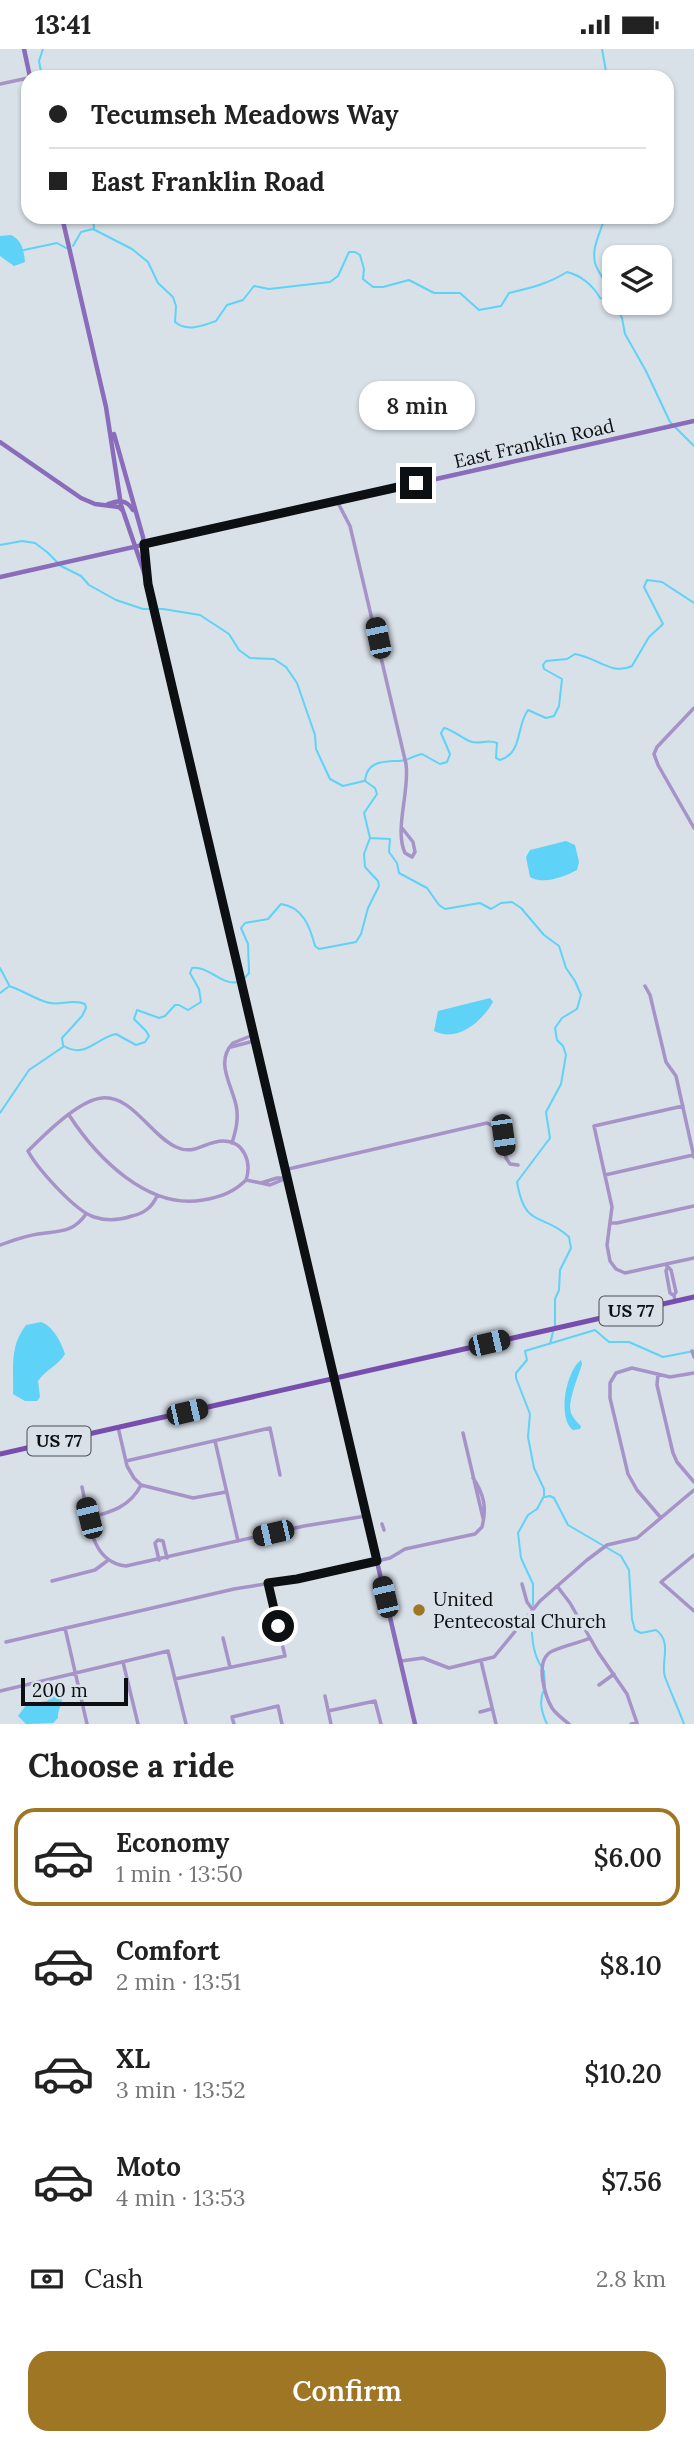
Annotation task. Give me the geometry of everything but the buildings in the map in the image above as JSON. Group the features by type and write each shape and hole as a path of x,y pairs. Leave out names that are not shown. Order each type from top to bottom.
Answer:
{"main road":[{"name":"US 77","path":"0,1454 537,1333 675,1298 694,1297"}],"street":[{"path":"24,49 28,70"},
{"path":"0,84 21,79"},
{"path":"64,224 106,407 144,544 148,584"},
{"path":"106,407 120,501 148,584 415,1724"},
{"name":"East Franklin Road","path":"0,577 694,421"},
{"path":"0,442 81,498 119,507 123,512"},
{"path":"105,505 120,501 130,505 139,524"},
{"path":"337,501 350,526 406,764 408,782 402,828 403,848 408,856 412,857 415,852 414,845 402,828"},
{"path":"694,708 654,754 694,828"},
{"path":"606,1175 694,1156 676,1076 666,1062 650,995 645,986"},
{"path":"232,1143 237,1106 224,1065 229,1047 254,1038"},
{"path":"69,1115 117,1170 158,1196 176,1201 206,1200 226,1195 246,1180 249,1171 247,1158 240,1147 232,1143 216,1142 198,1150 182,1150 162,1138 132,1108 112,1098 91,1101 69,1115 28,1151 61,1190 86,1214 105,1220 127,1218 147,1210 158,1196"},
{"path":"683,1106 594,1126 612,1207 607,1245 610,1261 616,1269 625,1273 694,1258"},
{"path":"285,1170 487,1123 501,1130 506,1158 510,1164 518,1165"},
{"path":"246,1180 261,1183 287,1178"},
{"path":"610,1222 617,1223 694,1206"},
{"path":"0,1245 24,1237 69,1230 86,1214"},
{"path":"667,1266 670,1293 675,1298"},
{"path":"692,1351 694,1357"},
{"path":"661,1518 634,1486 628,1474 611,1403 610,1383 614,1375 624,1369 637,1368 673,1377 694,1373"},
{"path":"659,1374 657,1385 673,1453 694,1482"},
{"path":"118,1427 131,1475 141,1485 193,1497 226,1492"},
{"path":"126,1461 270,1428 280,1475"},
{"path":"6,1641 234,1589 297,1579 377,1561 402,1551 475,1534 482,1527 484,1520 463,1433"},
{"path":"215,1441 238,1542"},
{"path":"89,1518 120,1508 141,1485"},
{"path":"82,1487 96,1546 107,1561 130,1566 314,1524 366,1516"},
{"path":"401,1661 415,1658 454,1668 496,1655 532,1610 587,1560 608,1545 633,1540 694,1490"},
{"path":"382,1524 384,1530"},
{"path":"607,1538 608,1545"},
{"path":"159,1560 155,1543 158,1540 164,1543 167,1558"},
{"path":"694,1555 661,1582 694,1611"},
{"path":"52,1581 95,1570 107,1561"},
{"path":"175,1679 285,1656 268,1583"},
{"path":"522,1584 532,1610"},
{"path":"558,1586 629,1698 638,1723 631,1724"},
{"path":"65,1628 88,1724"},
{"path":"223,1638 230,1667"},
{"path":"569,1724 552,1707 543,1663 552,1651 579,1644 590,1638"},
{"path":"0,1692 168,1651 186,1724"},
{"path":"481,1661 496,1724"},
{"path":"123,1662 138,1724"},
{"path":"599,1685 614,1674"},
{"path":"325,1696 331,1724"},
{"path":"328,1711 375,1700 381,1724"},
{"path":"234,1724 232,1717 278,1706 282,1724"},
{"path":"480,1712 492,1709"}],"water":[{"path":"11,235 20,243 25,262 14,266 0,256 0,236"},
{"path":"566,841 575,845 579,862 577,870 547,880 530,877 526,857 530,850"},
{"path":"490,998 493,1002 483,1016 468,1028 452,1034 434,1031 438,1011"},
{"path":"41,1322 53,1331 65,1354 38,1381 40,1397 37,1401 25,1401 13,1394 15,1350 26,1325"},
{"path":"581,1360 570,1408 573,1417 581,1426 580,1429 573,1430 565,1416 565,1395 571,1374"},
{"path":"55,1694 61,1695 62,1701 58,1718 53,1723 26,1724 18,1716 27,1704 47,1701"}],"waterway":[{"path":"41,70 39,61 43,49"},
{"path":"602,49 606,70"},
{"path":"94,224 94,228"},
{"path":"602,278 594,257 603,224"},
{"path":"73,246 81,232 93,229 132,249 148,262 158,283 173,297 176,306 175,322 184,327 216,321 227,305 243,300 254,286 269,289 330,282 338,276 349,252 360,255 364,269 363,279 373,287 409,280 434,293 460,293 479,310 501,306 509,293 546,283 567,272 586,281 602,298"},
{"path":"24,250 57,243 66,248"},
{"path":"621,315 625,334 670,422 694,446"},
{"path":"0,545 22,541 35,543 61,566 116,600 143,609 200,615 229,634 239,650 250,658 274,659 286,667 297,683 315,735 316,749 330,779 343,786 364,781"},
{"path":"365,780 370,768 375,764 406,760 422,754 440,764 447,762 450,754 441,733 444,728 472,742 497,743 496,758 500,760 516,745 528,710 546,718 554,716 559,706 562,679 544,669 546,661 567,659 575,654 618,669 632,666 649,637 663,624 644,587 647,580 662,582 694,603"},
{"path":"243,980 249,973 248,944 241,928 245,923 268,919 281,904 300,914 319,949 356,942 361,934 368,908 379,886 378,881 365,867 364,854 370,838 364,813 377,794 375,788 365,781"},
{"path":"370,838 390,839 389,852 397,863 399,873 427,888 445,909 480,903 491,909 501,903 512,902 521,908 544,935 559,946 566,968 581,995 577,1009 562,1018 555,1028 557,1040 566,1055 561,1084 546,1112 550,1138 517,1182 520,1197 530,1214 560,1229 569,1237 571,1248 560,1270 559,1290 555,1299 555,1326"},
{"path":"0,968 9,985"},
{"path":"64,1046 84,1049 116,1034 136,1045 145,1042 149,1036 134,1019 137,1010 159,1018 165,1016 175,1005 188,1010 201,1002 199,989 190,973 192,968 205,970 227,981 238,982"},
{"path":"9,986 55,1004 85,1004 82,1016 62,1038 63,1045"},
{"path":"0,993 8,987"},
{"path":"0,1113 29,1070 63,1047"},
{"path":"533,1605 533,1584 521,1558 518,1533 528,1515 537,1509 544,1496 544,1489 534,1468 528,1437 530,1414 516,1378 516,1373 527,1360 525,1351 595,1330 609,1342 629,1342 663,1357 694,1351"},
{"path":"550,1344 553,1332"},
{"path":"545,1497 554,1498 568,1525 621,1556 629,1570 635,1630 641,1633 656,1630 664,1640 665,1677 684,1724"},
{"path":"532,1614 533,1641 541,1666"},
{"path":"544,1671 545,1686"},
{"path":"543,1692 541,1700 547,1724"}],"place":[{"name":"United Pentecostal Church","path":"419,1610"}],"route":[{"path":"278,1626 268,1583 377,1561 148,584 144,544 416,483"}]}
